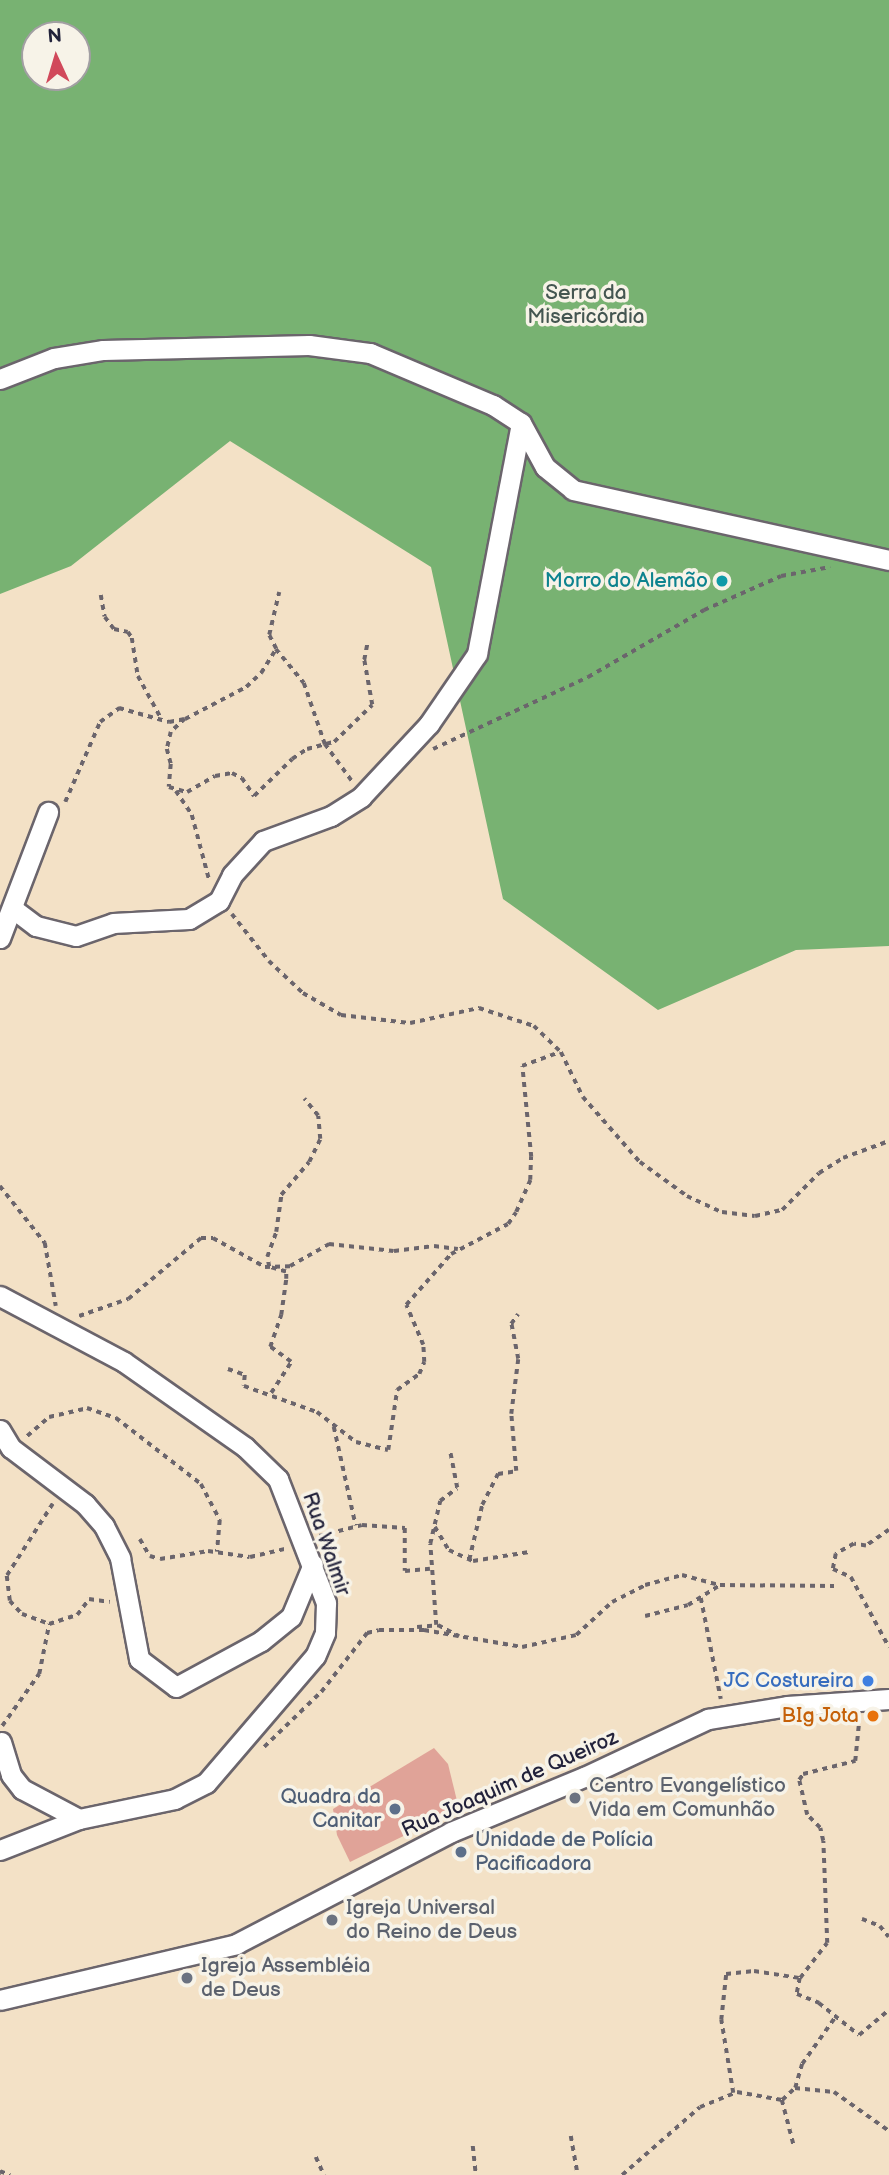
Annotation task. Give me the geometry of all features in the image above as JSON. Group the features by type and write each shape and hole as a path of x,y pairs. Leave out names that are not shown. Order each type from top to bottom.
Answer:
{"street":[{"path":"0,379 54,358 103,350 309,345 370,353 493,405 521,423 545,467 573,490 889,561"},
{"path":"12,908 36,926 76,936 113,923 189,919 219,901 232,875 263,841 331,816 361,797 429,724 477,654 521,423"},
{"path":"0,938 48,812"},
{"name":"Rua Walmir","path":"0,1296 60,1324 124,1362 245,1447 278,1479 326,1602 322,1644 218,1773 175,1799 79,1819 0,1850"},
{"path":"0,1430 11,1448 94,1512 115,1545 139,1659 176,1687 261,1641 291,1617 313,1564"},
{"name":"Rua Joaquim de Queiroz","path":"0,2000 236,1944 451,1832 724,1714 889,1699"},
{"path":"1,1736 11,1774 22,1789 79,1819"}],"path":[{"path":"427,752 589,677 704,610 781,576 834,567"},
{"path":"279,592 269,635 276,649 304,683 325,744 353,782 344,792"},
{"path":"101,595 105,617 114,629 128,632 132,638 138,676 162,720"},
{"path":"176,791 187,792 215,776 232,774 242,778 254,796 292,759 334,742 372,705 364,660 367,644"},
{"path":"276,649 272,661 246,687 186,719 171,732 167,749 171,764 167,777 192,815 204,869 219,901 294,985 341,1015 410,1023 479,1008 534,1026 561,1052 572,1082 640,1162 687,1196 722,1212 755,1216 782,1210 818,1173 844,1158 889,1141"},
{"path":"48,812 65,802 100,722 127,707 162,720 186,719"},
{"path":"228,1368 245,1375 244,1386 271,1393 317,1412 356,1442 388,1450 397,1390 419,1374 424,1362 423,1345 406,1305 458,1249 508,1224 525,1197 531,1157 522,1066 561,1052"},
{"path":"269,1267 267,1257 276,1232 281,1195 309,1162 320,1139 318,1116 304,1098"},
{"path":"0,1186 45,1243 60,1324 128,1299 201,1238 213,1238 240,1257 286,1272 281,1315 270,1347 291,1362 271,1393"},
{"path":"269,1267 290,1266 329,1244 394,1251 433,1246 458,1249"},
{"path":"469,1560 470,1541 490,1489 498,1474 516,1471 511,1414 518,1359 511,1324 518,1314"},
{"path":"11,1448 49,1417 87,1408 101,1410 188,1470 201,1484 220,1520 217,1552"},
{"path":"334,1427 356,1526"},
{"path":"436,1625 430,1569 434,1525 440,1502 457,1488 450,1451"},
{"path":"68,1490 16,1558 5,1584 10,1601 22,1614 49,1623 77,1615 89,1600"},
{"path":"434,1525 449,1550 469,1560 529,1552"},
{"path":"140,1539 150,1556 160,1559 217,1552 250,1557 356,1526 405,1528 405,1571 430,1569"},
{"path":"889,1530 866,1546 854,1544 835,1554 833,1569 851,1577 889,1647"},
{"path":"408,1628 503,1647 546,1644 576,1635 612,1602 645,1585 682,1575 720,1585 834,1586"},
{"path":"645,1616 701,1598 720,1585"},
{"path":"701,1598 724,1714"},
{"path":"1,1736 35,1684 49,1623"},
{"path":"253,1754 280,1736 366,1633 436,1625 464,1639"},
{"path":"861,1702 855,1761 803,1774 799,1780 807,1815 820,1828 823,1841 829,1929 827,1943 800,1978 797,1994 836,2016 859,2035 889,2010"},
{"path":"862,1919 880,1926 889,1937"},
{"path":"733,2093 721,2020 726,1974 747,1971 800,1978"},
{"path":"782,2101 795,2088 807,2055 836,2016"},
{"path":"795,2088 834,2092 889,2131"},
{"path":"622,2175 700,2106 733,2093 751,2092 782,2101"},
{"path":"782,2101 794,2146"},
{"path":"571,2136 578,2175"},
{"path":"473,2146 476,2175"},
{"path":"316,2157 324,2175"},
{"path":"0,2173 10,2175"}],"green space":[{"name":"Serra da Misericórdia","path":"0,0 889,0 889,946 796,950 658,1010 503,899 431,567 230,441 71,566 0,594"}],"building":[{"path":"434,1748 448,1764 459,1809 350,1862 337,1835 333,1809"}],"place":[{"name":"Morro do Alemão","path":"722,581"},
{"name":"JC Costureira","path":"868,1681"},
{"name":"BIg Jota","path":"873,1716"},
{"name":"Centro Evangelístico Vida em Comunhão","path":"575,1798"},
{"name":"Quadra da Canitar","path":"395,1809"},
{"name":"Unidade de Polícia Pacificadora","path":"461,1852"},
{"name":"Igreja Universal do Reino de Deus","path":"332,1920"},
{"name":"Igreja Assembléia de Deus","path":"187,1978"}]}
